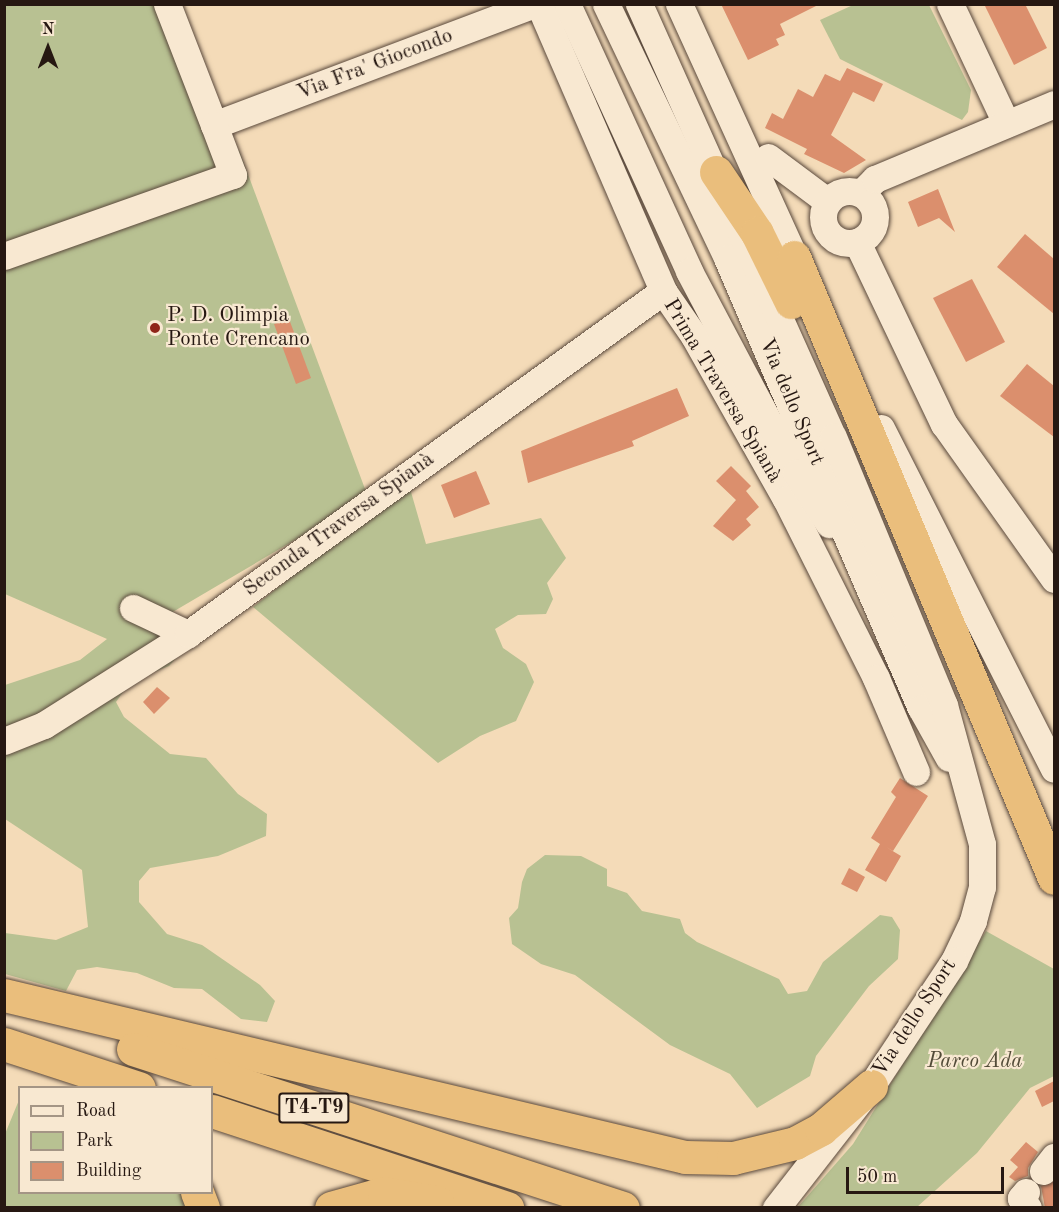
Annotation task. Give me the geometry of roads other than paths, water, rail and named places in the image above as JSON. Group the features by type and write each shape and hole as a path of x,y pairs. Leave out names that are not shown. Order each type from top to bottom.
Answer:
{"highway":[{"path":"716,172 757,233 910,540"},
{"path":"794,257 910,540 1054,878"},
{"path":"4,995 561,1131 685,1157 733,1158 795,1143 821,1130 871,1086"},
{"name":"T4-T9","path":"4,1008 622,1208"},
{"path":"4,1044 133,1086"},
{"path":"4,1060 78,1086"},
{"name":"T4-T9","path":"213,1111 507,1208"},
{"path":"331,1208 384,1193 455,1208"}],"street":[{"path":"4,255 233,175 166,4"},
{"name":"Via Fra' Giocondo","path":"214,125 537,4"},
{"name":"Prima Traversa Spianà","path":"537,4 663,291 694,336 786,498 916,772"},
{"path":"567,4 689,271 796,473 866,581"},
{"name":"Via dello Sport","path":"606,4 736,278 921,708 973,801"},
{"name":"Via dello Sport","path":"639,4 716,172 944,705 973,801 982,844 982,877 974,921 954,961 871,1086 776,1208"},
{"path":"679,4 794,257 1054,769"},
{"path":"950,4 1006,123"},
{"path":"861,193 875,179 1054,104"},
{"path":"768,157 827,201"},
{"path":"846,190 861,193 875,214 871,231 857,242 840,242 827,232 822,217 827,201 846,190"},
{"path":"857,242 944,424 1054,579"},
{"name":"Seconda Traversa Spianà","path":"4,741 44,725 188,634 663,291"},
{"path":"133,608 188,634"}],"place":[{"name":"P. D. Olimpia Ponte Crencano","path":"155,328"}],"park label":[{"name":"Parco Ada","path":"975,1062"}]}
